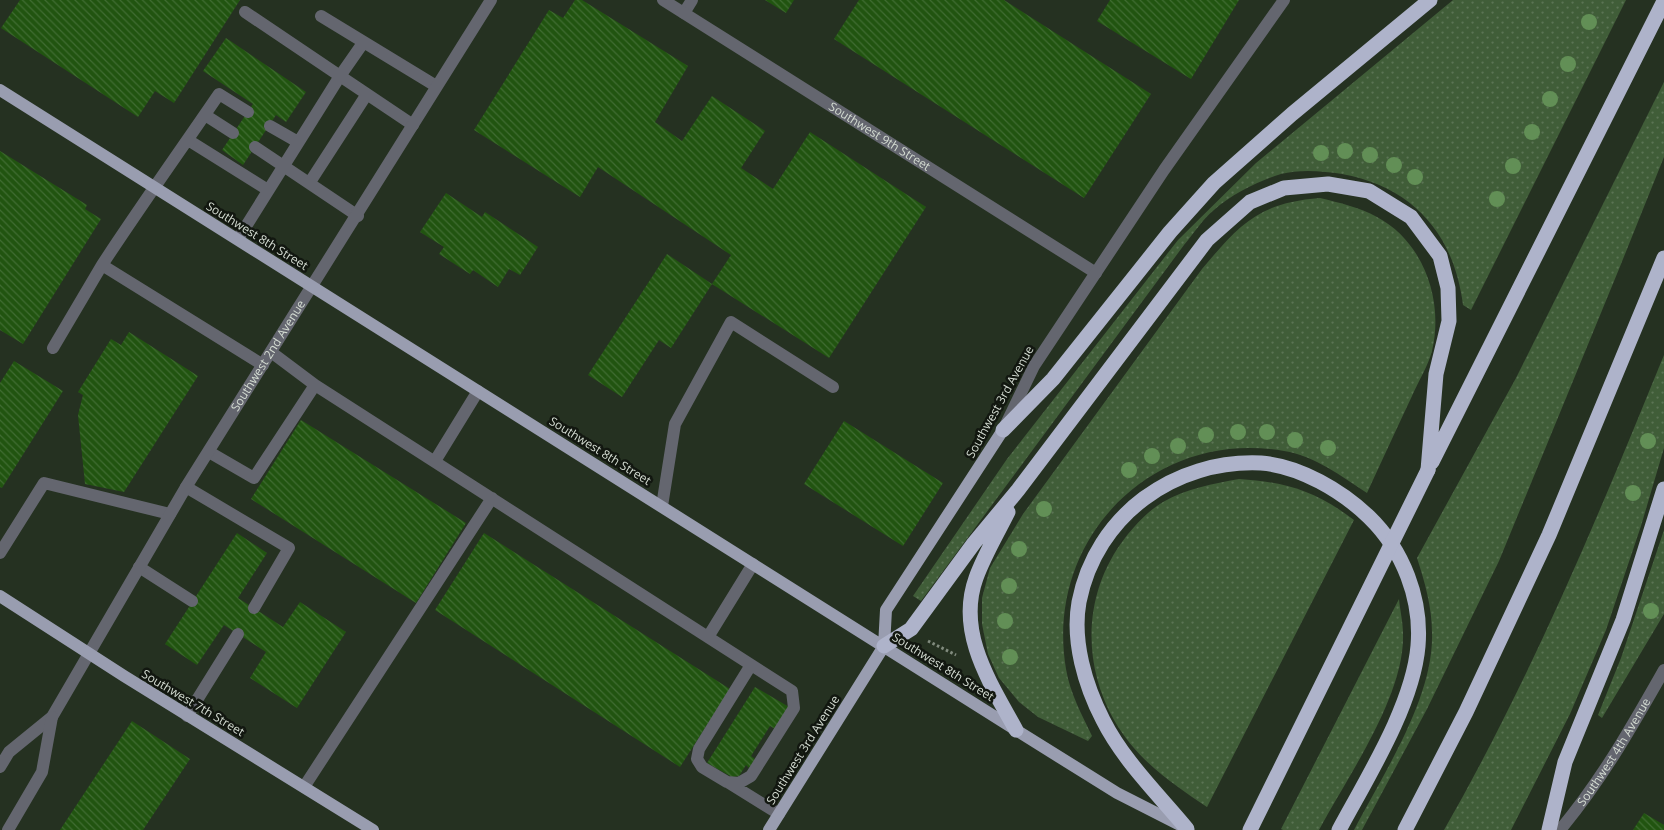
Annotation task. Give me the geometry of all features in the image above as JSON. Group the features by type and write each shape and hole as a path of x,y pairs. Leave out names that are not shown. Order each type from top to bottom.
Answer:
{"highway":[{"path":"1003,430 1053,379 1170,232 1214,183 1292,114 1430,0"},
{"path":"1250,830 1428,470 1664,1"},
{"path":"884,646 911,629 974,543 1018,490 1207,240 1250,202 1284,188 1328,184 1369,191 1411,217 1440,256 1448,288 1449,321 1436,374 1428,470"},
{"path":"1405,830 1466,712 1549,536 1664,258"},
{"path":"1188,829 1134,766 1102,720 1081,666 1078,636 1079,603 1089,566 1110,531 1139,500 1181,475 1226,464 1264,464 1299,473 1355,504 1381,529 1398,555 1413,589 1418,615 1418,647 1412,677 1400,714 1339,830"},
{"path":"1549,830 1565,762 1623,620 1664,489"},
{"path":"1016,730 980,664 973,639 970,614 975,579 1018,490"}],"main road":[{"name":"Southwest 8th Street","path":"0,90 1117,793 1188,829"},
{"name":"Southwest 3rd Avenue","path":"769,830 884,646 886,610 1003,430"},
{"name":"Southwest 7th Street","path":"0,596 187,716 373,830"}],"street":[{"name":"Southwest 2nd Avenue","path":"0,768 9,752 52,717 90,655 186,487 358,216 436,86 491,0"},
{"name":"Southwest 9th Street","path":"663,0 1096,273"},
{"path":"684,13 692,0"},
{"name":"Southwest 3rd Avenue","path":"1003,430 1034,366 1164,170 1284,0"},
{"path":"245,12 413,125"},
{"path":"321,16 436,86"},
{"path":"238,239 340,76 363,43"},
{"path":"52,348 102,265 153,187 219,94 248,112"},
{"path":"310,182 366,94"},
{"path":"204,115 233,133"},
{"path":"270,126 298,142"},
{"path":"188,140 268,190"},
{"path":"255,147 310,182 358,216"},
{"path":"102,265 263,365"},
{"path":"662,506 674,424 730,322 833,386"},
{"path":"271,352 314,385 436,461 792,691 794,708 751,776 739,783 727,782"},
{"path":"209,452 254,478 314,385"},
{"path":"436,461 478,391"},
{"path":"0,553 44,483 170,514"},
{"path":"186,487 289,548 254,608"},
{"path":"304,787 492,498"},
{"path":"708,637 753,564"},
{"path":"140,567 192,601"},
{"path":"187,716 238,634"},
{"path":"751,665 699,749 698,759 702,767 779,814"},
{"name":"Southwest 4th Avenue","path":"1560,830 1589,795 1613,760 1664,670"},
{"name":"Southwest 2nd Avenue","path":"8,830 42,772 52,717"}],"path":[{"path":"921,637 956,655"}],"green space":[{"path":"1453,0 1626,0 1471,310 1463,305 1458,280 1450,256 1439,236 1426,218 1409,202 1390,190 1367,180 1342,174 1312,171 1296,171 1281,174 1246,189 1221,204 1202,222 921,601 913,596 1007,459 1178,240 1256,163"},
{"path":"1664,82 1664,157 1499,561 1427,709 1362,830 1354,830 1405,735 1425,683 1430,658 1432,623 1428,595 1417,558 1516,378"},
{"path":"1320,198 1363,211 1377,217 1393,228 1407,241 1418,257 1427,275 1432,293 1435,312 1435,332 1432,351 1367,493 1317,462 1284,451 1236,448 1192,457 1152,476 1118,503 1091,537 1072,577 1064,621 1066,669 1073,695 1092,736 1088,741 1038,717 1019,702 999,678 988,654 982,624 982,598 990,568 1023,514 1215,253 1240,228 1252,218 1265,211 1281,205"},
{"path":"1664,355 1664,448 1641,526 1606,630 1570,714 1511,830 1444,830 1506,714 1562,596"},
{"path":"1239,479 1256,480 1300,490 1327,502 1354,520 1207,807 1155,769 1133,747 1114,720 1103,697 1096,674 1092,650 1092,627 1095,603 1101,580 1111,559 1142,518 1158,505 1181,493"},
{"path":"1664,530 1664,614 1602,718 1598,715 1621,658"},
{"path":"1399,599 1403,630 1401,658 1395,683 1373,735 1319,830 1281,829"}],"building":[{"path":"20,0 240,0 174,103 155,91 138,117 1,28"},
{"path":"575,0 582,0 688,66 655,122 682,141 712,96 765,131 741,168 773,189 810,132 926,207 829,358 712,284 731,255 598,167 580,197 474,130 549,10 563,18"},
{"path":"765,0 794,0 786,13"},
{"path":"859,0 1004,0 1151,94 1084,198 834,39"},
{"path":"1110,0 1239,0 1191,79 1097,21"},
{"path":"226,38 306,92 286,122 276,115 243,165 222,150 253,104 203,71"},
{"path":"0,151 87,205 85,209 101,219 23,344 0,330"},
{"path":"446,193 482,217 485,212 538,247 520,275 509,269 498,287 473,270 470,274 439,254 444,247 420,232"},
{"path":"667,254 712,284 671,348 659,340 622,397 588,375"},
{"path":"129,332 198,376 124,492 85,484 78,415 83,395 78,392 111,339 121,345"},
{"path":"14,361 63,391 2,488 0,487 0,383"},
{"path":"301,420 466,523 416,603 251,499"},
{"path":"844,421 943,483 903,546 804,484"},
{"path":"237,533 267,553 238,598 283,627 300,602 346,632 297,708 250,678 266,652 224,625 197,665 165,644"},
{"path":"484,533 730,689 680,767 435,610"},
{"path":"755,687 789,707 775,729 770,726 751,756 755,759 749,768 746,765 739,776 732,777 707,763"},
{"path":"132,721 190,759 143,830 60,830"},
{"path":"1644,813 1664,825 1664,830 1633,830"}]}
